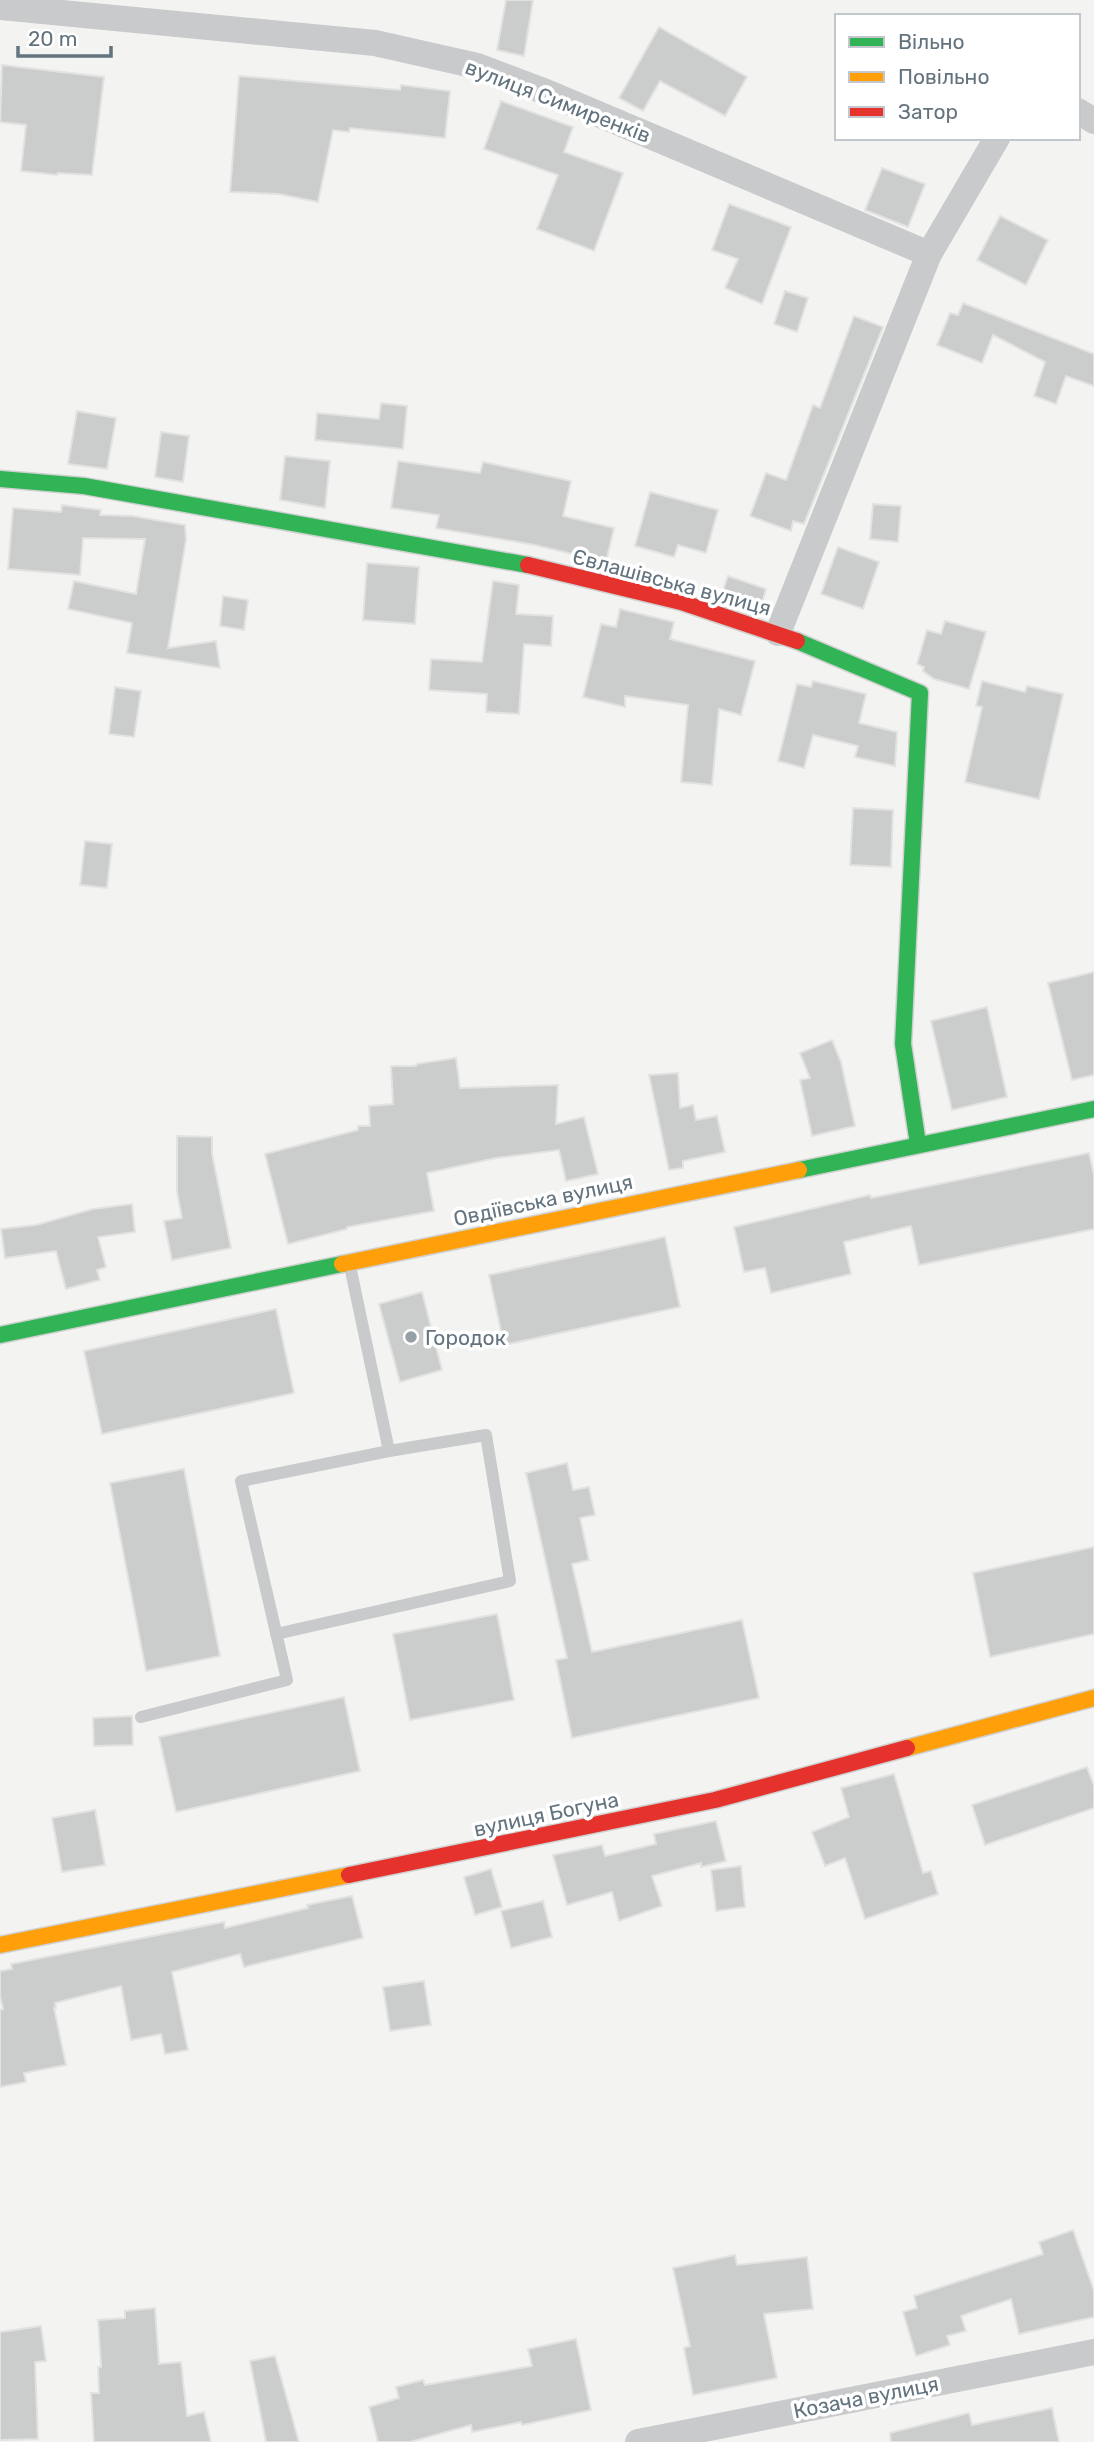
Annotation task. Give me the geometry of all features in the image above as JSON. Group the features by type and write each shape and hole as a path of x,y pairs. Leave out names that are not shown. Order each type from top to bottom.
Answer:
{"street":[{"name":"вулиця Симиренків","path":"0,7 374,43 477,66 559,97 929,254"},
{"path":"778,633 929,254 996,140"},
{"name":"Євлашівська вулиця","path":"0,478 83,486 531,566 681,602 778,633 920,693 903,1044 918,1144"},
{"name":"Овдіївська вулиця","path":"0,1335 1094,1109"},
{"name":"вулиця Богуна","path":"0,1945 715,1800 1094,1698"},
{"name":"Козача вулиця","path":"638,2442 1094,2352"}],"lane":[{"path":"349,1262 389,1451"},
{"path":"141,1717 287,1681 276,1634 241,1481 389,1451 486,1435 510,1581 276,1634"}],"building":[{"path":"506,0 533,0 524,56 497,50"},
{"path":"659,27 747,77 725,116 660,81 643,111 619,98"},
{"path":"2,65 104,77 92,175 21,171 26,125 0,122"},
{"path":"239,76 400,90 401,85 450,91 445,138 350,128 349,132 333,130 318,202 279,194 230,192"},
{"path":"501,101 573,127 564,152 623,173 594,251 537,229 558,175 484,149"},
{"path":"882,168 925,184 908,227 865,210"},
{"path":"729,204 791,227 762,304 725,288 738,259 712,250"},
{"path":"1000,216 1048,240 1026,285 977,260"},
{"path":"785,291 808,298 797,332 774,324"},
{"path":"963,303 1094,354 1094,386 1066,376 1056,404 1034,396 1045,362 993,335 982,363 937,345 950,313 958,315"},
{"path":"854,316 883,327 804,524 793,521 791,531 750,516 766,473 786,480 813,405 820,408"},
{"path":"381,403 407,406 403,449 315,440 317,413 379,419"},
{"path":"77,411 116,418 107,469 68,464"},
{"path":"161,432 189,436 183,482 155,477"},
{"path":"285,456 330,461 325,508 280,500"},
{"path":"398,461 480,473 483,462 571,481 563,516 614,528 606,562 535,545 436,528 439,515 391,508"},
{"path":"650,492 718,510 706,553 678,545 674,557 635,546"},
{"path":"873,504 901,506 898,542 870,539"},
{"path":"62,505 101,510 100,515 132,516 185,525 186,540 168,648 216,641 220,668 127,653 132,623 68,609 74,581 136,594 145,539 83,538 80,575 8,569 13,508 61,512"},
{"path":"838,547 879,562 863,609 821,594"},
{"path":"367,563 419,567 415,624 363,620"},
{"path":"728,576 766,589 761,606 722,593"},
{"path":"493,581 519,585 516,614 553,616 551,646 524,644 519,714 486,712 487,694 429,690 431,659 482,662"},
{"path":"223,596 248,600 244,630 220,626"},
{"path":"620,609 674,622 670,639 755,661 741,715 719,709 712,785 681,782 688,705 625,696 625,707 583,697 601,624 616,627"},
{"path":"945,621 986,632 969,689 934,679 923,671 924,667 917,664 927,630 941,634"},
{"path":"813,681 866,694 859,723 897,732 895,766 855,757 858,746 813,735 804,768 778,761 797,684 811,687"},
{"path":"982,681 1025,692 1027,686 1063,694 1039,799 965,782 982,707 976,706"},
{"path":"115,687 141,691 134,737 109,734"},
{"path":"853,808 893,810 891,867 850,865"},
{"path":"85,841 112,844 107,888 80,885"},
{"path":"1094,972 1094,1075 1072,1080 1048,983"},
{"path":"987,1007 1007,1097 952,1110 931,1021"},
{"path":"832,1040 841,1062 855,1126 812,1136 800,1080 810,1078 800,1053"},
{"path":"456,1058 460,1088 558,1085 556,1124 584,1117 598,1174 566,1181 559,1150 496,1158 427,1173 434,1211 347,1227 288,1244 265,1154 358,1130 358,1126 370,1126 369,1106 393,1104 391,1066 416,1066"},
{"path":"678,1073 680,1108 693,1105 696,1120 717,1116 725,1152 683,1161 683,1168 669,1170 649,1075"},
{"path":"177,1136 212,1137 212,1154 231,1248 172,1260 164,1221 182,1218 177,1192"},
{"path":"1089,1153 1094,1175 1094,1229 919,1265 911,1226 844,1242 851,1274 771,1293 765,1268 744,1272 734,1227 870,1195 871,1198"},
{"path":"132,1204 135,1232 98,1237 106,1267 97,1270 100,1280 66,1289 56,1251 5,1258 1,1229 36,1225 93,1209"},
{"path":"665,1237 680,1307 504,1345 489,1275"},
{"name":"Городок","path":"422,1292 442,1370 400,1382 379,1304"},
{"path":"276,1309 294,1393 102,1434 84,1351"},
{"path":"567,1463 573,1490 589,1487 595,1515 580,1518 589,1560 572,1564 592,1652 742,1620 759,1698 572,1738 556,1660 567,1658 526,1473"},
{"path":"184,1469 220,1656 146,1671 110,1483"},
{"path":"1094,1547 1094,1634 990,1657 973,1573"},
{"path":"497,1614 514,1700 410,1720 393,1634"},
{"path":"344,1697 360,1771 176,1812 159,1737"},
{"path":"132,1716 133,1745 94,1746 93,1718"},
{"path":"1087,1767 1094,1786 1094,1808 985,1845 972,1805"},
{"path":"894,1774 923,1873 931,1871 938,1894 865,1919 845,1858 825,1866 812,1832 849,1817 841,1788"},
{"path":"95,1810 105,1865 62,1872 52,1818"},
{"path":"716,1821 726,1861 701,1867 701,1863 652,1876 662,1906 619,1921 612,1892 567,1905 553,1855 602,1845 605,1856 656,1844 654,1834"},
{"path":"741,1866 745,1907 716,1911 711,1870"},
{"path":"491,1869 502,1907 475,1915 464,1877"},
{"path":"352,1896 363,1938 244,1967 240,1954 172,1972 188,2050 165,2054 161,2034 131,2040 121,1986 55,2003 66,2065 24,2073 26,2082 0,2087 0,2010 3,2009 0,1971 12,1969 11,1964 224,1922 225,1928 308,1908 307,1905"},
{"path":"543,1901 552,1937 511,1948 501,1911"},
{"path":"424,1981 431,2025 390,2031 383,1987"},
{"path":"1073,2230 1094,2291 1094,2317 1019,2334 1011,2299 961,2316 966,2331 947,2336 950,2345 916,2356 903,2312 917,2308 914,2296 1043,2254 1039,2242"},
{"path":"735,2255 737,2265 807,2257 813,2309 764,2314 777,2378 693,2395 684,2348 690,2346 673,2268"},
{"path":"155,2308 159,2364 181,2362 187,2416 204,2412 211,2442 94,2442 91,2393 99,2393 98,2367 101,2367 98,2320 125,2318 125,2311"},
{"path":"41,2326 46,2361 35,2362 38,2439 0,2440 0,2332"},
{"path":"576,2339 591,2410 522,2425 521,2422 472,2432 471,2425 410,2442 378,2442 369,2407 399,2398 396,2387 423,2380 425,2385 532,2366 528,2349"},
{"path":"275,2356 299,2442 266,2442 250,2361"},
{"path":"1052,2408 1059,2442 891,2442 890,2433 969,2413 972,2425"}],"traffic: fast":[{"path":"0,479 84,486 528,565"},
{"path":"797,641 920,693 903,1044 918,1144"},
{"path":"799,1170 1094,1109"},
{"path":"0,1335 342,1264"}],"traffic: slow":[{"path":"342,1264 799,1170"},
{"path":"907,1748 1094,1698"},
{"path":"0,1945 349,1875"}],"traffic: jam":[{"path":"528,565 681,602 797,641"},
{"path":"349,1875 715,1800 907,1748"}],"place":[{"name":"Городок","path":"411,1337"}]}
